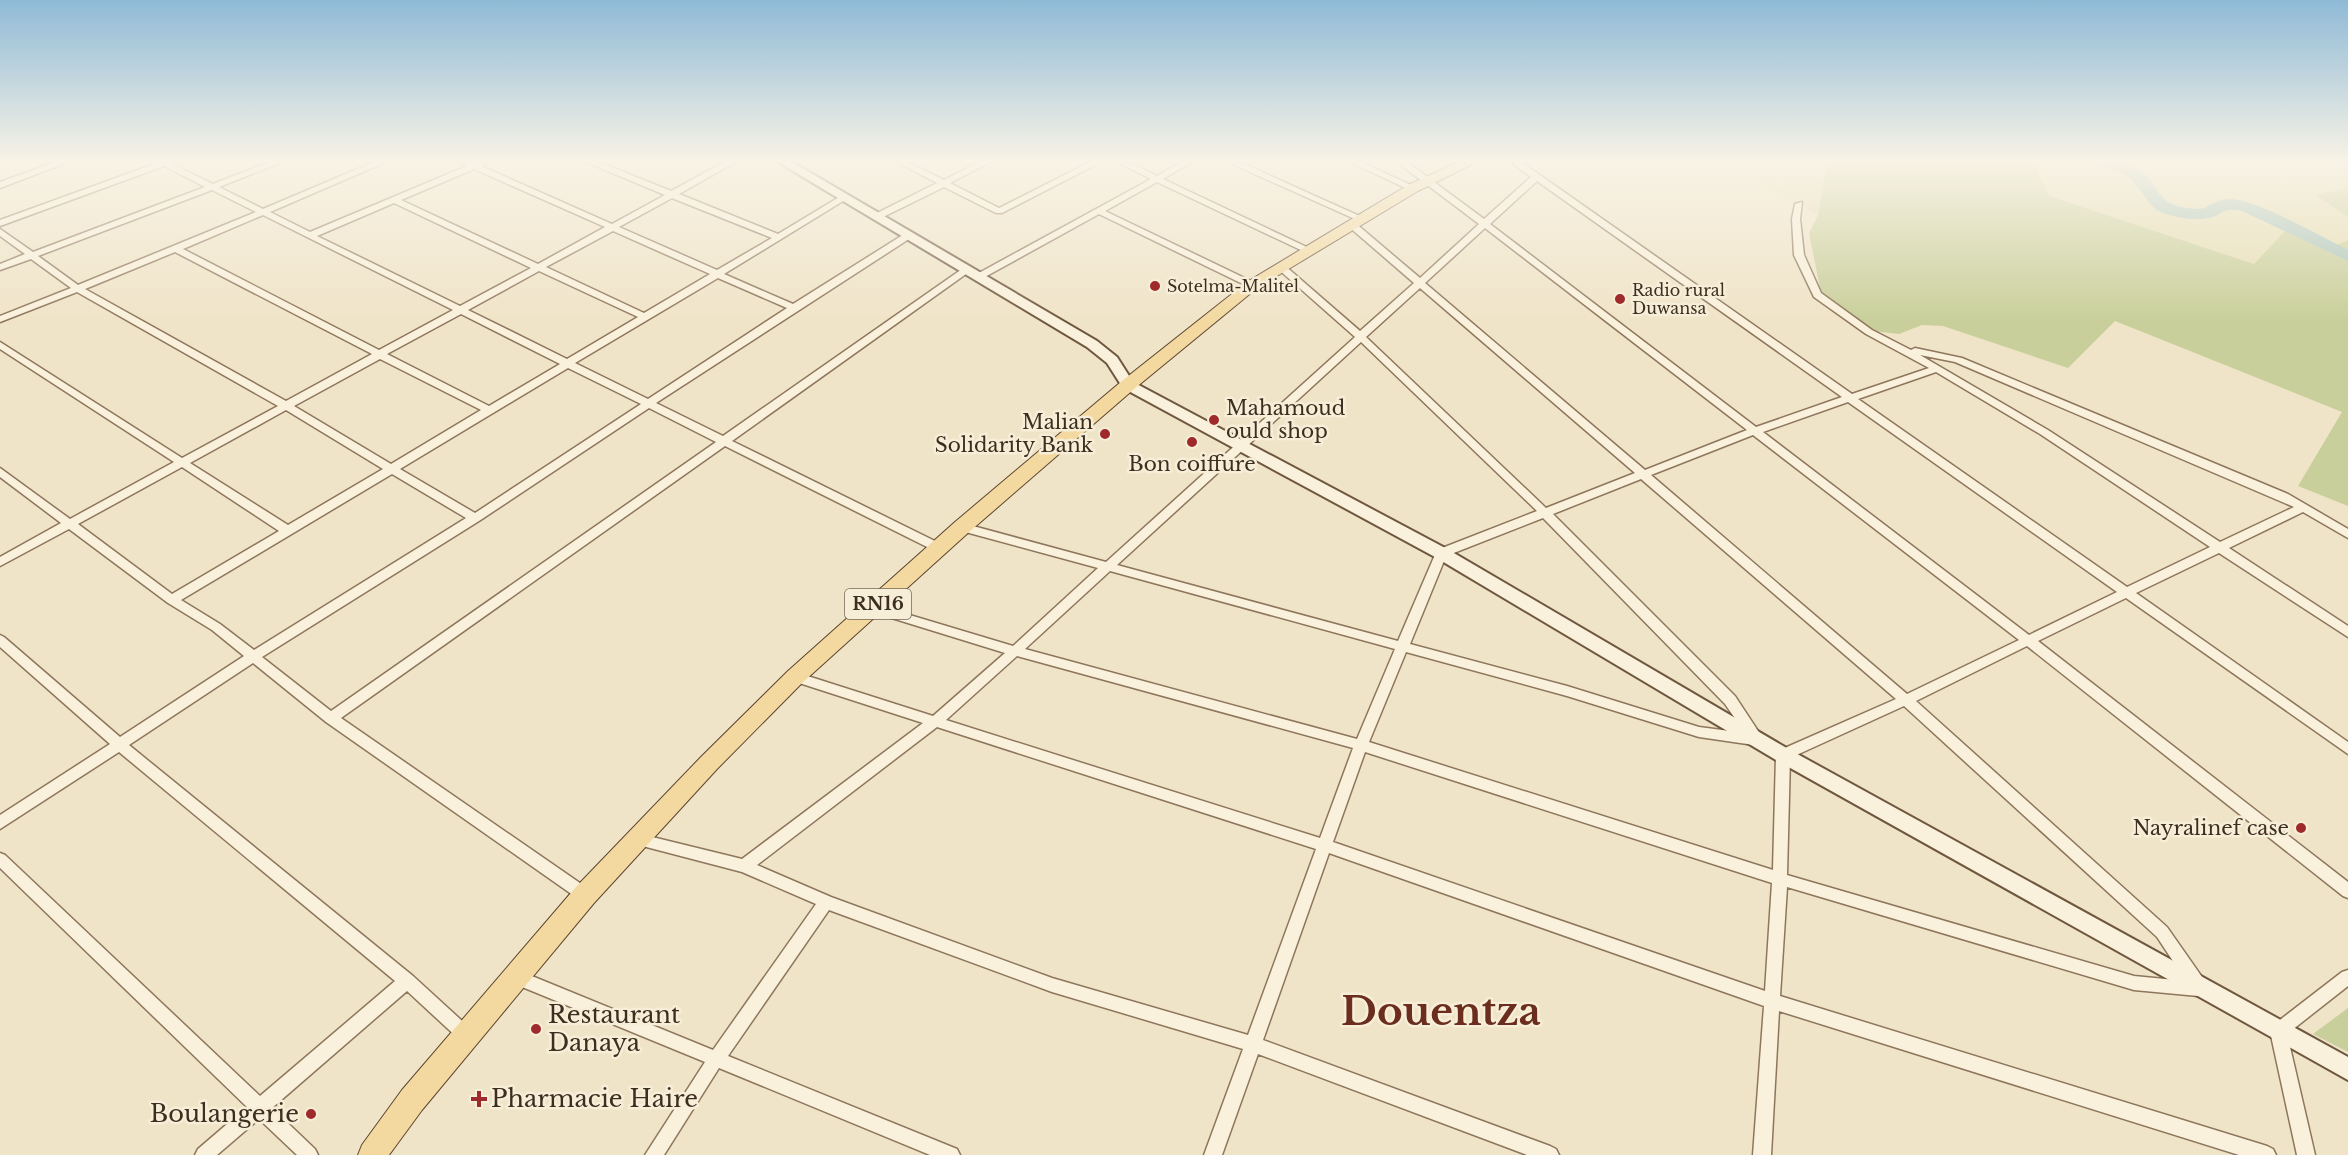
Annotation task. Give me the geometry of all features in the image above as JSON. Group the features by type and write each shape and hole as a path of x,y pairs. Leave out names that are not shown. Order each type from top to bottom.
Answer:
{"main road":[{"path":"869,213 974,272 1092,344 1112,360 1128,385 1441,553 1783,755 2202,990 2348,1069"},
{"name":"RN16","path":"372,1155 412,1100 585,895 636,839 795,677 962,527 1128,385 1252,285 1369,213"}],"street":[{"path":"0,223 28,213"},
{"path":"0,267 145,213"},
{"path":"0,319 176,249 259,213"},
{"path":"263,213 939,548"},
{"path":"309,236 364,213"},
{"path":"422,213 645,317"},
{"path":"580,213 794,308"},
{"path":"0,562 641,213"},
{"path":"715,213 778,237"},
{"path":"172,600 818,213"},
{"path":"876,217 884,213"},
{"path":"332,717 724,441 974,272 1095,213"},
{"path":"1103,213 1252,285"},
{"path":"1229,213 1308,250"},
{"path":"1338,213 1355,221 1420,283 1906,700 2162,932 2202,990"},
{"path":"1467,213 2029,641 2348,891"},
{"path":"744,866 933,723 1016,651 1496,213"},
{"path":"1587,213 2348,749"},
{"path":"1797,213 1799,255 1816,295 1869,332 1937,368 2043,432 2348,632"},
{"path":"0,232 77,288 286,406 475,518"},
{"path":"0,823 252,657 475,518 909,235"},
{"path":"176,249 489,410"},
{"path":"1281,267 1361,337 1545,513 1730,700 1758,740"},
{"path":"0,345 288,531"},
{"path":"1902,348 1958,360 2284,497 2348,534"},
{"path":"1213,1155 1361,745 1441,553 1754,431 1937,368"},
{"path":"0,472 172,600 216,627 332,717 585,895"},
{"path":"1762,1155 1780,879 1783,755 1906,700 2303,507"},
{"path":"962,527 1403,646 1699,732 1758,740"},
{"path":"873,608 1016,651 1361,745 1780,879 2134,983 2202,990"},
{"path":"0,640 120,745 407,981 466,1035"},
{"path":"795,677 933,723 1326,846 1772,1001 2267,1155"},
{"path":"636,839 744,866 826,902 1052,985 1253,1044 1550,1155"},
{"path":"0,859 309,1155"},
{"path":"654,1155 716,1059 826,902"},
{"path":"516,977 951,1155"},
{"path":"2306,1155 2278,1031 2348,977"},
{"path":"204,1155 407,981"}],"shaded area":[{"path":"2099,213 2342,213 2348,217 2348,240 2327,249 2285,231 2255,264"}],"green space":[{"path":"1818,213 2100,213 2254,264 2285,231 2327,249 2348,240 2348,506 2298,486 2342,412 2115,321 2068,368 1943,326 1922,325 1899,334 1873,331 1821,293 1809,233"},
{"path":"2348,1008 2348,1052 2313,1034"}],"waterway":[{"path":"2194,213 2207,213"},
{"path":"2258,213 2348,256"}],"place":[{"name":"Sotelma-Malitel","path":"1155,286"},
{"name":"Radio rural Duwansa","path":"1620,299"},
{"name":"Mahamoud ould shop","path":"1214,420"},
{"name":"Malian Solidarity Bank","path":"1105,434"},
{"name":"Bon coiffure","path":"1192,442"},
{"name":"Nayralinef case","path":"2301,828"},
{"name":"Restaurant Danaya","path":"536,1029"},
{"name":"Pharmacie Haire","path":"479,1099"},
{"name":"Boulangerie","path":"311,1114"}],"district":[{"name":"Douentza","path":"1441,1011"}]}
